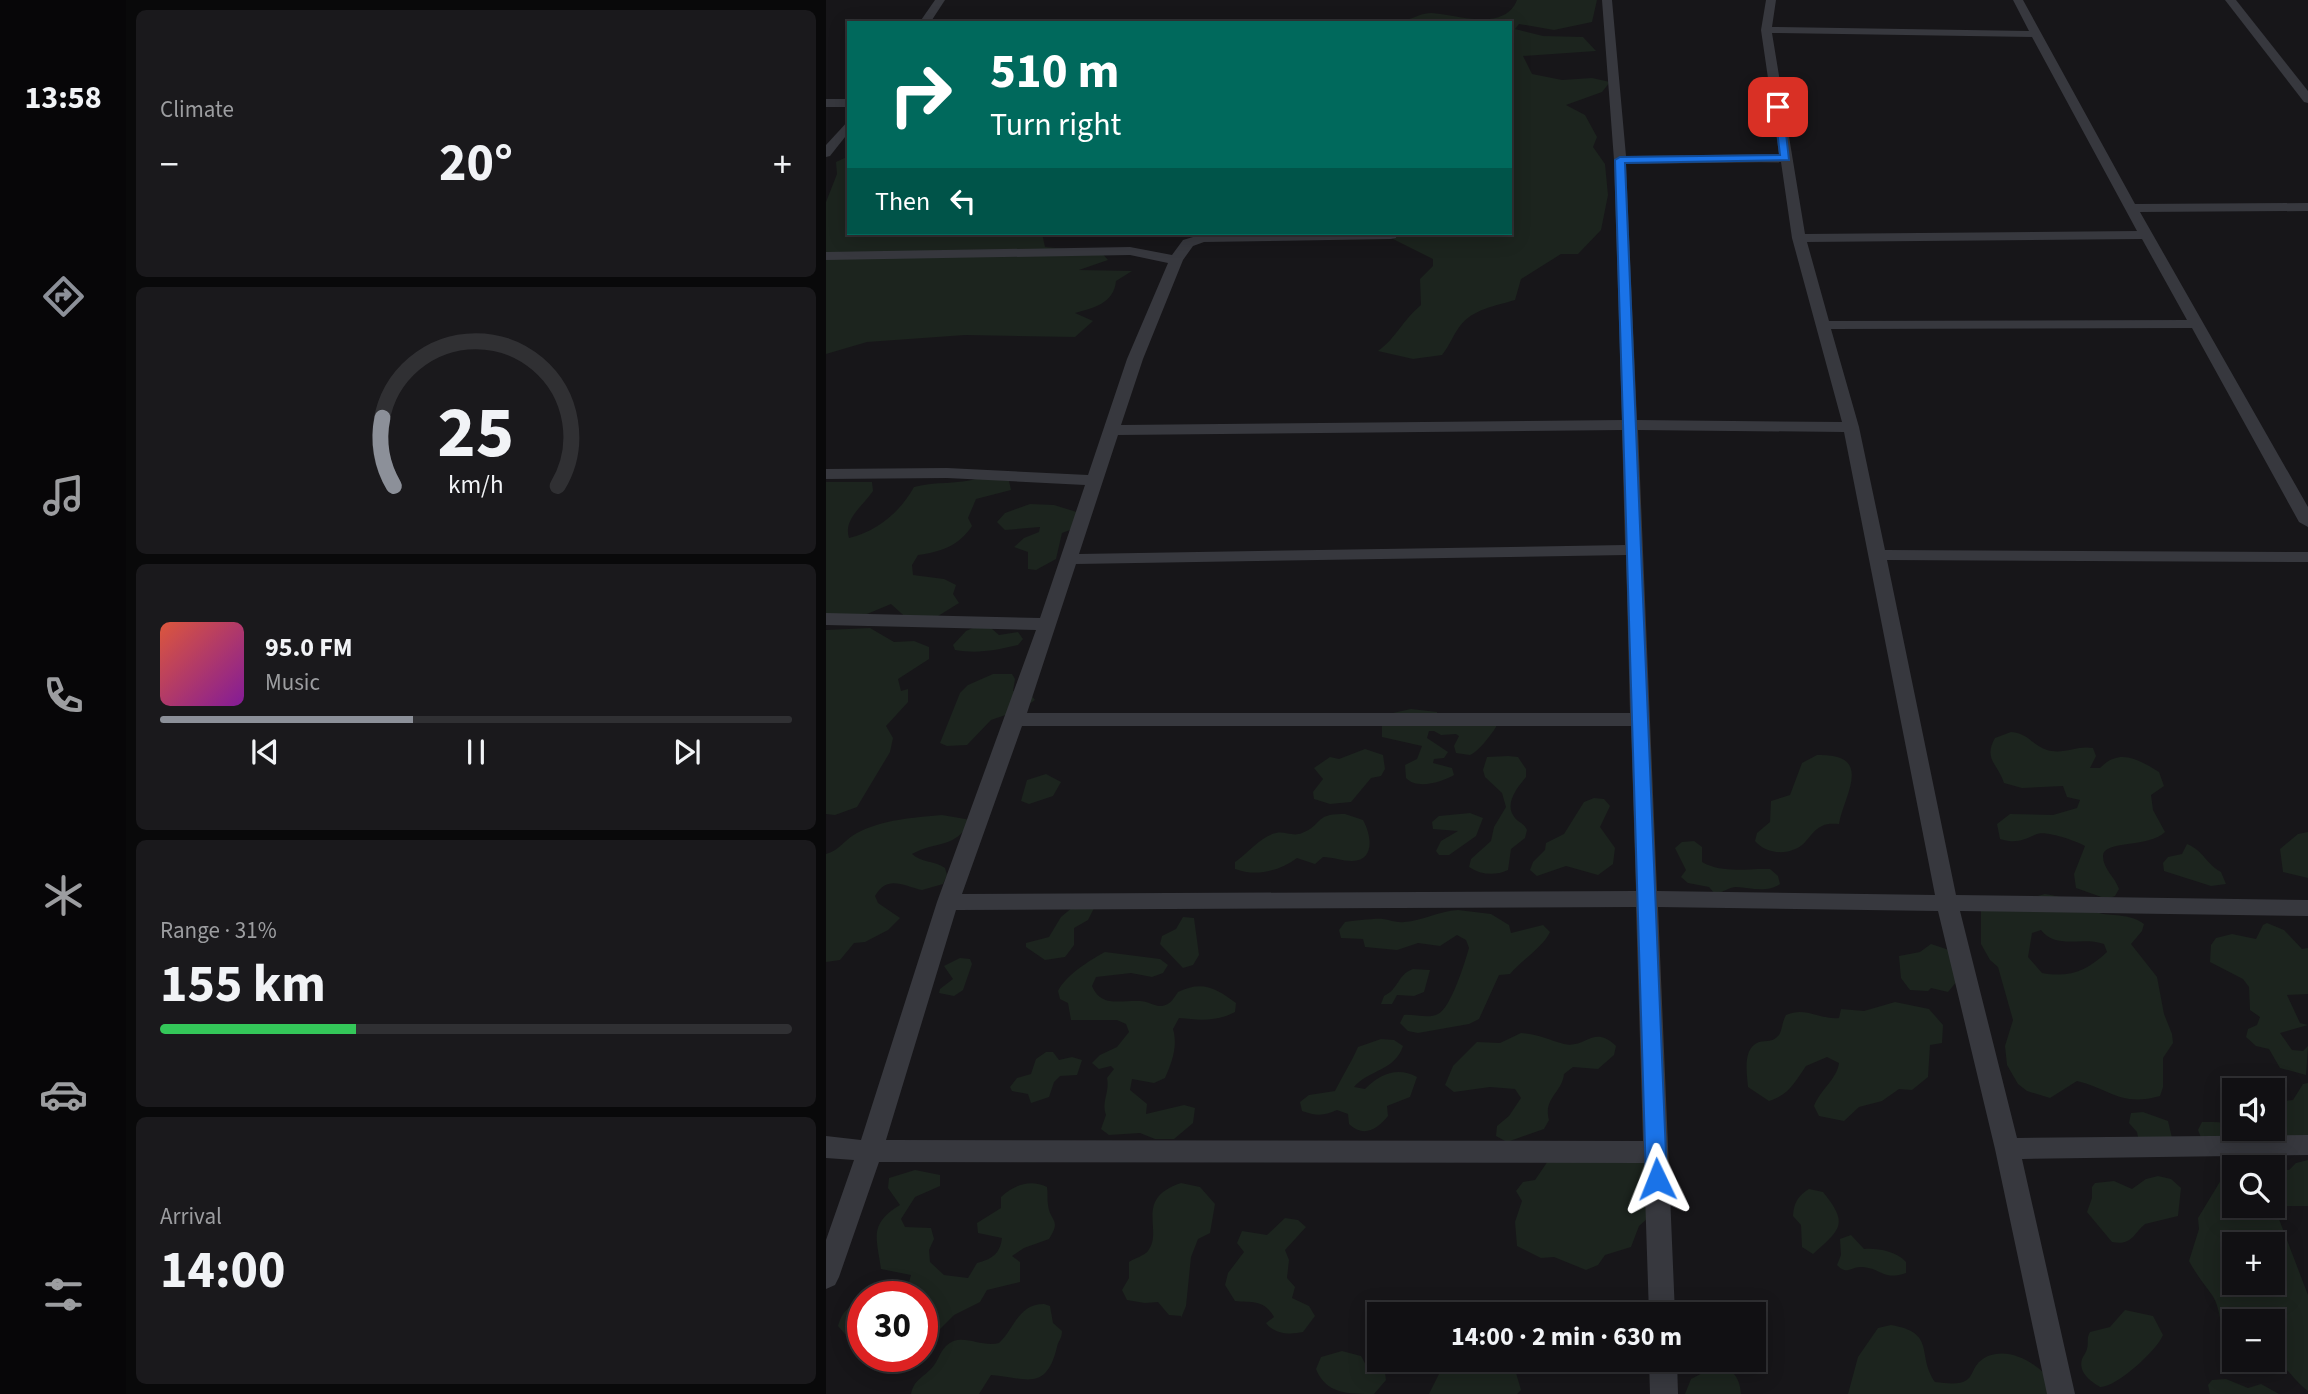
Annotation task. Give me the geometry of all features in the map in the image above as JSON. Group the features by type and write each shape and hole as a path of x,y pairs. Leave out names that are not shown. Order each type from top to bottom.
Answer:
{"street":[{"path":"925,21 940,0"},
{"path":"1606,0 1620,160 1661,1302"},
{"path":"1771,0 1766,30 1799,238 1851,426 1947,902 2007,1149 2061,1394"},
{"path":"2018,0 2129,208 2199,324 2308,522"},
{"path":"2230,0 2308,99"},
{"path":"1766,30 2036,33"},
{"path":"826,103 847,103"},
{"path":"826,153 847,127"},
{"path":"1620,160 1786,158"},
{"path":"2129,208 2308,207"},
{"path":"826,1276 870,1151 948,902 1015,720 1135,359 1176,260 1188,243 1203,239 1391,235"},
{"path":"1799,238 2145,235"},
{"path":"826,256 1130,251 1176,260"},
{"path":"1823,325 2199,324"},
{"path":"1112,430 1629,425 1851,426"},
{"path":"826,474 947,472 1094,480"},
{"path":"1067,559 1634,550"},
{"path":"1879,555 2308,557"},
{"path":"826,619 1045,624"},
{"path":"1015,720 1640,719"},
{"path":"948,902 1646,899 2308,908"},
{"path":"2007,1149 2308,1145"},
{"path":"826,1147 870,1151 1656,1152"},
{"path":"1663,1372 1664,1394"}],"shaded area":[{"path":"1517,0 1597,0 1592,22 1554,30 1519,24 1515,29 1543,36 1583,37 1596,51 1523,56 1532,74 1562,80 1592,78 1610,82 1602,92 1566,105 1585,115 1597,137 1593,147 1605,164 1608,195 1601,230 1578,254 1561,254 1521,279 1515,300 1485,309 1465,320 1442,355 1413,359 1378,351 1421,305 1420,279 1433,266 1433,259 1393,239 1394,235 1512,235 1512,21 1409,19 1431,13 1490,19 1511,10"},
{"path":"847,157 847,235 1042,235 1045,247 1101,252 1108,260 1079,270 1132,271 1116,281 1111,295 1102,303 1075,313 1093,321 1075,337 965,335 867,342 826,354 826,202 837,174 836,162"},
{"path":"979,478 1009,481 1011,490 976,499 968,518 972,526 967,533 948,547 918,555 912,565 913,575 944,579 956,585 953,594 959,603 930,621 910,621 891,604 855,619 826,614 826,482 872,482 873,491 851,519 849,538 869,531 887,519 902,505 914,487"},
{"path":"1030,504 1054,505 1080,513 1070,530 1062,533 1056,559 1036,570 1028,569 1028,552 1014,547 1024,538 1039,532 1040,527 1005,530 997,522 1005,513"},
{"path":"975,627 991,628 999,635 1018,632 1023,639 1018,645 994,650 955,650 953,645 966,631"},
{"path":"870,628 894,642 914,641 929,647 929,659 898,679 901,691 908,689 908,702 886,726 893,738 890,752 857,807 835,815 826,814 826,630"},
{"path":"993,674 1012,674 1015,679 1013,691 1031,695 1035,700 1020,710 991,720 967,745 947,746 940,743 960,693 968,685"},
{"path":"1411,709 1437,712 1437,719 1496,724 1496,727 1488,739 1470,755 1456,753 1454,746 1459,736 1456,734 1441,735 1429,731 1427,738 1448,752 1444,758 1434,759 1433,763 1452,768 1454,775 1436,782 1416,784 1406,778 1405,765 1417,759 1422,746 1382,737 1382,724 1393,713"},
{"path":"2011,732 2022,735 2047,750 2093,748 2096,756 2090,768 2100,768 2114,758 2121,757 2144,763 2159,772 2164,786 2151,795 2153,810 2165,832 2149,840 2105,851 2105,865 2119,889 2115,896 2107,899 2076,888 2074,874 2085,846 2081,844 2047,833 2024,840 2000,839 1997,824 2010,814 2053,815 2077,808 2080,800 2067,797 2063,786 2022,788 2004,783 1990,751 1995,738"},
{"path":"1365,749 1383,755 1385,769 1381,776 1371,778 1351,802 1330,804 1314,799 1313,792 1323,779 1314,768 1330,757 1339,759"},
{"path":"1817,755 1835,756 1846,761 1851,769 1852,779 1839,824 1826,824 1819,828 1796,849 1777,852 1765,849 1755,841 1757,833 1770,822 1771,801 1790,795 1802,763"},
{"path":"1487,757 1518,757 1526,769 1526,777 1513,796 1511,807 1515,818 1527,830 1525,838 1511,849 1508,870 1488,874 1469,867 1471,859 1491,841 1494,827 1506,807 1502,793 1485,777 1483,770"},
{"path":"1046,774 1061,782 1053,796 1029,804 1021,801 1027,780"},
{"path":"1594,798 1604,799 1610,806 1600,827 1615,848 1613,864 1598,875 1566,866 1537,876 1530,870 1533,862 1545,850 1546,843 1564,834 1584,802"},
{"path":"1470,813 1483,818 1476,836 1449,855 1439,855 1436,851 1441,841 1458,831 1433,829 1432,822 1439,816"},
{"path":"1345,814 1363,820 1368,832 1370,845 1360,860 1323,857 1315,864 1297,858 1268,871 1235,869 1235,862 1270,835 1299,834 1309,830 1323,817"},
{"path":"942,815 971,820 959,836 912,854 945,868 947,875 943,884 922,890 896,883 885,885 875,896 878,903 900,918 888,930 865,942 854,943 840,960 826,962 826,854 857,833 877,825"},
{"path":"2308,832 2308,878 2283,872 2280,849 2298,834"},
{"path":"1694,841 1702,847 1702,862 1710,866 1727,869 1770,869 1778,876 1780,884 1764,889 1733,887 1715,894 1709,887 1688,883 1681,877 1686,870 1675,848 1682,842"},
{"path":"2187,844 2221,872 2226,884 2211,886 2164,871 2163,863 2168,857 2182,854"},
{"path":"2045,894 2066,899 2099,913 2128,917 2144,924 2142,931 2131,944 2157,977 2173,1043 2163,1058 2163,1087 2160,1096 2147,1099 2125,1098 2077,1081 2050,1098 2027,1091 2018,1084 2007,1065 2005,1046 2013,1020 1998,967 1990,960 1981,944 1981,911","holes":["2041,930 2054,940 2104,944 2107,952 2077,972 2042,973 2028,957 2032,933"]},
{"path":"1073,907 1094,908 1088,920 1074,928 1074,945 1065,957 1045,960 1026,947 1026,943 1049,937 1061,917"},
{"path":"1458,910 1491,914 1509,925 1511,933 1543,925 1550,932 1510,974 1499,975 1479,1019 1469,1024 1418,1033 1408,1031 1400,1023 1404,1015 1438,1014 1448,1003 1469,948 1466,940 1457,935 1440,946 1418,943 1397,950 1365,947 1363,939 1341,938 1339,930 1345,922 1380,919 1404,922"},
{"path":"1183,917 1194,918 1199,955 1193,965 1183,968 1160,944 1162,936 1176,929"},
{"path":"2267,923 2284,930 2302,949 2308,948 2308,994 2287,995 2300,1023 2308,1025 2280,1033 2292,1050 2303,1051 2308,1046 2306,1075 2280,1068 2269,1049 2256,1046 2246,1037 2248,1029 2257,1025 2260,1017 2250,1010 2249,987 2243,979 2210,962 2211,945 2216,938 2232,934 2256,939 2263,925"},
{"path":"1931,944 1952,951 1957,981 1948,992 1931,988 1928,991 1910,990 1901,978 1899,956 1920,952"},
{"path":"1105,952 1160,959 1168,965 1163,973 1152,977 1131,973 1096,977 1092,986 1096,993 1106,1000 1143,1001 1162,1006 1170,1003 1178,992 1202,986 1222,993 1236,1003 1235,1012 1214,1019 1179,1018 1173,1029 1175,1048 1165,1078 1154,1083 1132,1079 1130,1090 1147,1104 1146,1114 1184,1105 1195,1108 1193,1123 1174,1139 1155,1139 1140,1133 1109,1135 1101,1129 1106,1115 1104,1106 1107,1078 1114,1069 1111,1066 1099,1069 1092,1063 1100,1055 1117,1047 1129,1032 1126,1024 1117,1020 1071,1020 1068,1003 1060,999 1058,991 1072,974"},
{"path":"960,958 970,959 972,964 963,990 954,996 939,993 940,989 953,979 944,966"},
{"path":"1413,969 1430,970 1424,992 1414,996 1397,995 1392,1004 1381,1004 1384,996"},
{"path":"1895,1002 1929,1009 1943,1025 1942,1043 1930,1045 1928,1077 1912,1090 1899,1089 1882,1101 1859,1107 1844,1121 1819,1116 1814,1106 1838,1069 1839,1063 1827,1057 1806,1066 1787,1091 1769,1101 1748,1087 1747,1062 1750,1050 1759,1042 1776,1038 1786,1015 1800,1012 1839,1018 1841,1009 1864,1011"},
{"path":"1521,1033 1572,1045 1601,1037 1616,1046 1614,1055 1598,1069 1573,1067 1564,1074 1549,1106 1549,1120 1544,1129 1507,1142 1496,1136 1497,1126 1509,1116 1521,1098 1515,1089 1490,1087 1454,1092 1445,1085 1453,1066 1477,1042 1500,1043"},
{"path":"1381,1039 1394,1040 1403,1046 1394,1061 1354,1087 1365,1089 1376,1079 1389,1073 1403,1072 1417,1077 1410,1097 1387,1106 1388,1116 1369,1131 1354,1128 1349,1124 1348,1114 1337,1110 1320,1115 1302,1111 1300,1102 1309,1095 1335,1091 1358,1047"},
{"path":"1046,1052 1053,1052 1059,1060 1072,1057 1082,1060 1077,1075 1060,1076 1054,1082 1049,1097 1031,1103 1028,1094 1012,1091 1010,1087 1017,1078 1031,1074 1036,1059"},
{"path":"2308,1083 2308,1137 2285,1139 2285,1101 2293,1100 2303,1084"},
{"path":"2143,1112 2168,1121 2173,1142 2139,1142 2137,1132 2129,1123 2131,1113"},
{"path":"2202,1122 2222,1122 2222,1139 2202,1140 2198,1130"},
{"path":"1639,1157 1647,1166 1648,1218 1639,1226 1631,1247 1605,1255 1598,1265 1586,1270 1554,1257 1541,1258 1517,1246 1515,1222 1522,1201 1516,1191 1523,1182 1535,1180 1548,1161"},
{"path":"2308,1160 2308,1206 2285,1206 2285,1170 2289,1170 2296,1163"},
{"path":"915,1170 940,1175 940,1186 915,1197 901,1219 905,1227 931,1228 934,1239 929,1250 930,1262 944,1275 968,1278 977,1263 991,1258 997,1252 1002,1238 978,1233 977,1223 1001,1208 1001,1197 1017,1186 1028,1183 1047,1187 1049,1211 1055,1228 1049,1239 1024,1248 1012,1256 1020,1262 1020,1282 987,1290 980,1302 954,1315 938,1331 938,1281 909,1281 911,1275 881,1269 877,1241 879,1226 890,1212 900,1205 888,1188 889,1178"},
{"path":"2158,1176 2171,1179 2181,1188 2178,1216 2145,1224 2128,1241 2112,1242 2087,1212 2092,1198 2092,1187 2095,1183 2114,1181 2132,1189 2146,1179"},
{"path":"2222,1178 2222,1218 2279,1218 2284,1232 2222,1232 2222,1295 2285,1295 2285,1235 2308,1295 2308,1391 2285,1368 2285,1309 2222,1309 2222,1325 2212,1295 2189,1261 2199,1229 2198,1218"},
{"path":"1181,1183 1200,1187 1215,1204 1210,1233 1198,1239 1191,1257 1186,1306 1181,1318 1169,1315 1158,1302 1127,1300 1122,1290 1129,1278 1129,1262 1146,1253 1152,1243 1152,1215 1158,1197"},
{"path":"1809,1189 1823,1192 1839,1219 1835,1232 1813,1254 1802,1247 1801,1225 1793,1216 1797,1200"},
{"path":"1285,1218 1298,1220 1306,1227 1285,1250 1289,1260 1287,1278 1295,1287 1292,1298 1309,1306 1315,1316 1303,1332 1283,1333 1269,1327 1266,1323 1274,1317 1266,1307 1257,1303 1235,1301 1225,1285 1228,1273 1244,1252 1237,1243 1242,1231 1267,1235"},
{"path":"1851,1235 1864,1249 1886,1251 1902,1258 1906,1262 1906,1273 1892,1276 1868,1268 1840,1268 1837,1265 1841,1255 1840,1239"},
{"path":"1035,1305 1050,1306 1053,1323 1062,1331 1052,1361 1041,1376 1025,1379 991,1375 979,1394 911,1394 916,1382 928,1372 938,1372 938,1358 946,1346 958,1340 999,1343 1023,1312"},
{"path":"847,1309 847,1335 838,1326"},
{"path":"2125,1310 2153,1316 2163,1335 2136,1367 2107,1386 2100,1387 2086,1376 2081,1364 2089,1334 2110,1327"},
{"path":"1891,1325 1915,1333 1920,1339 1935,1382 1961,1383 1967,1380 1980,1361 1988,1356 2009,1354 2030,1362 2039,1369 2059,1394 1848,1394 1858,1357 1878,1328"},
{"path":"1342,1351 1361,1356 1367,1372 1383,1372 1386,1380 1374,1394 1339,1391 1320,1377 1316,1369 1321,1357"},
{"path":"1440,1372 1516,1372 1521,1390 1517,1394 1429,1394"},
{"path":"1704,1372 1730,1372 1739,1383 1741,1394 1685,1394 1691,1379"},
{"path":"2226,1379 2248,1388 2261,1384 2279,1394 2210,1394 2208,1385 2212,1380"}],"route":[{"path":"1657,1179 1620,160 1786,158 1778,107"}]}
